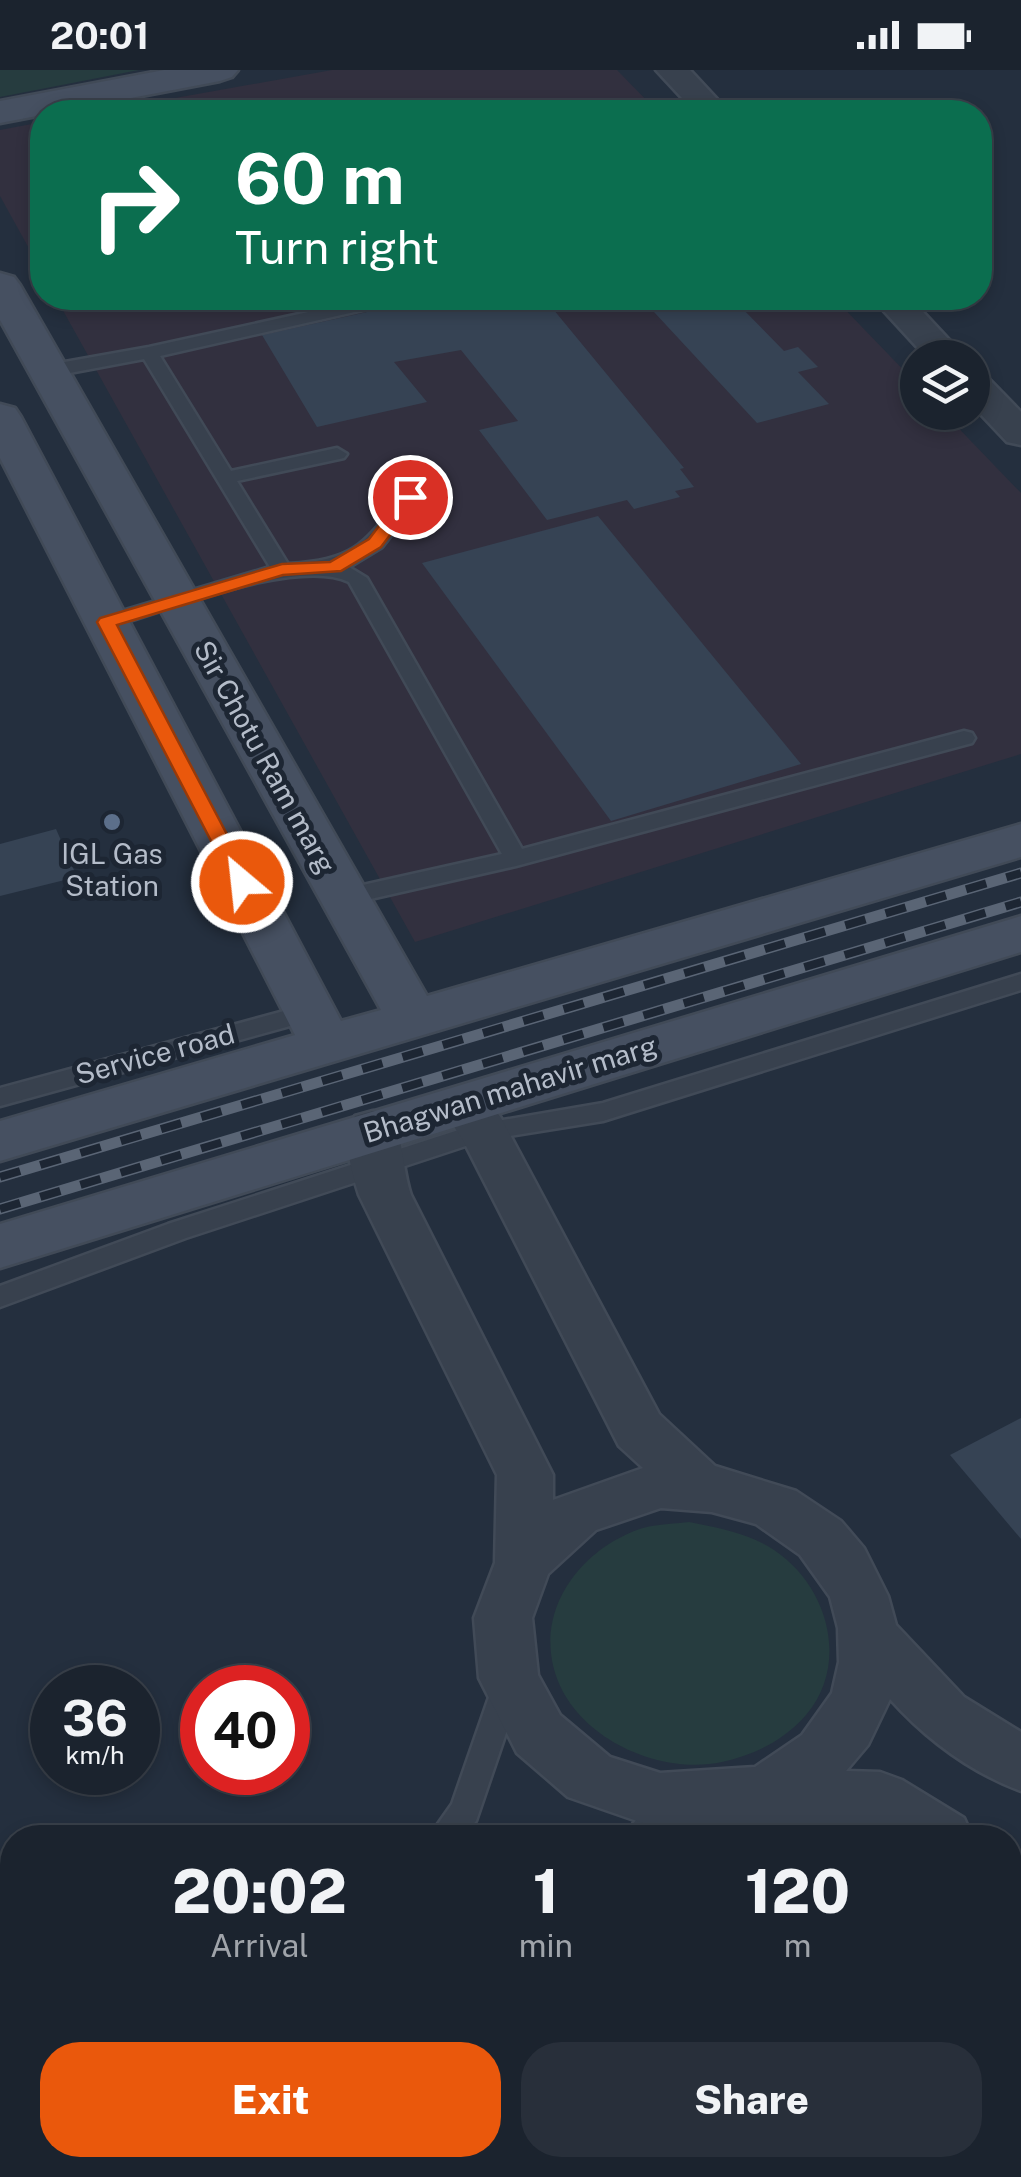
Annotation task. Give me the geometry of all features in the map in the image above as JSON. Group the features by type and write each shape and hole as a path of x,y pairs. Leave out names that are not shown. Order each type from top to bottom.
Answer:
{"street":[{"path":"63,100 220,70"},
{"path":"672,70 701,100"},
{"path":"0,112 30,106"},
{"name":"Sir Chotu Ram marg","path":"0,285 412,1019"},
{"path":"902,310 931,340"},
{"path":"990,402 1021,434"},
{"path":"0,417 318,1027"},
{"path":"0,1141 318,1027 412,1019 1021,840"},
{"name":"Bhagwan mahavir marg","path":"0,1246 374,1148 473,1118 1021,934"},
{"path":"473,1118 638,1430 698,1485"},
{"path":"374,1148 385,1194 525,1475 523,1562"},
{"path":"698,1485 763,1502 794,1518 820,1538 843,1564 859,1591 871,1638 870,1676 856,1714 836,1742 796,1776 749,1796 653,1820 570,1766 522,1714 508,1682 501,1650 501,1619 508,1592 523,1562 543,1537 597,1501 644,1488 698,1485"},
{"path":"871,1638 943,1716 1021,1764"},
{"path":"749,1796 880,1800 921,1825"}],"lane":[{"path":"48,372 341,310"},
{"path":"150,353 282,570"},
{"path":"225,478 337,454"},
{"path":"106,622 282,570 334,567 375,543 410,497"},
{"path":"334,567 357,578 516,858"},
{"path":"344,897 516,858 964,738"},
{"path":"473,1118 603,1112 1021,982"},
{"name":"Service road","path":"0,1096 318,1027"},
{"path":"0,1296 177,1231 374,1148"},
{"path":"453,1825 465,1810 508,1682"}],"shaded area":[{"path":"332,70 617,70 646,100 164,100"},
{"path":"30,124 30,250 0,196 0,130"},
{"path":"63,310 846,310 900,366 900,430 960,430 1021,493 1021,754 415,942"}],"green space":[{"path":"0,70 139,70 0,97"},
{"path":"689,1522 754,1539 793,1565 819,1604 827,1626 829,1649 827,1672 819,1694 797,1724 746,1755 699,1765 650,1758 605,1736 569,1702 551,1656 556,1608 581,1567 620,1538 648,1527"}],"building":[{"path":"376,310 554,310 684,468 680,469 694,487 675,491 680,497 634,509 627,500 547,520 479,430 518,421 461,350 394,362 427,402 317,427 262,335"},
{"path":"652,310 744,310 784,351 798,347 818,367 798,372 829,404 757,423"},
{"path":"598,516 801,764 611,821 422,563"},
{"path":"56,829 77,877 0,896 0,844"},
{"path":"1021,1418 1021,1539 950,1455"}],"railway":[{"path":"0,1177 1021,873"},
{"path":"0,1209 1021,902"}],"place":[{"name":"IGL Gas Station","path":"112,822"}],"route":[{"path":"242,882 106,622 282,570 334,567 375,543 410,497"}]}
